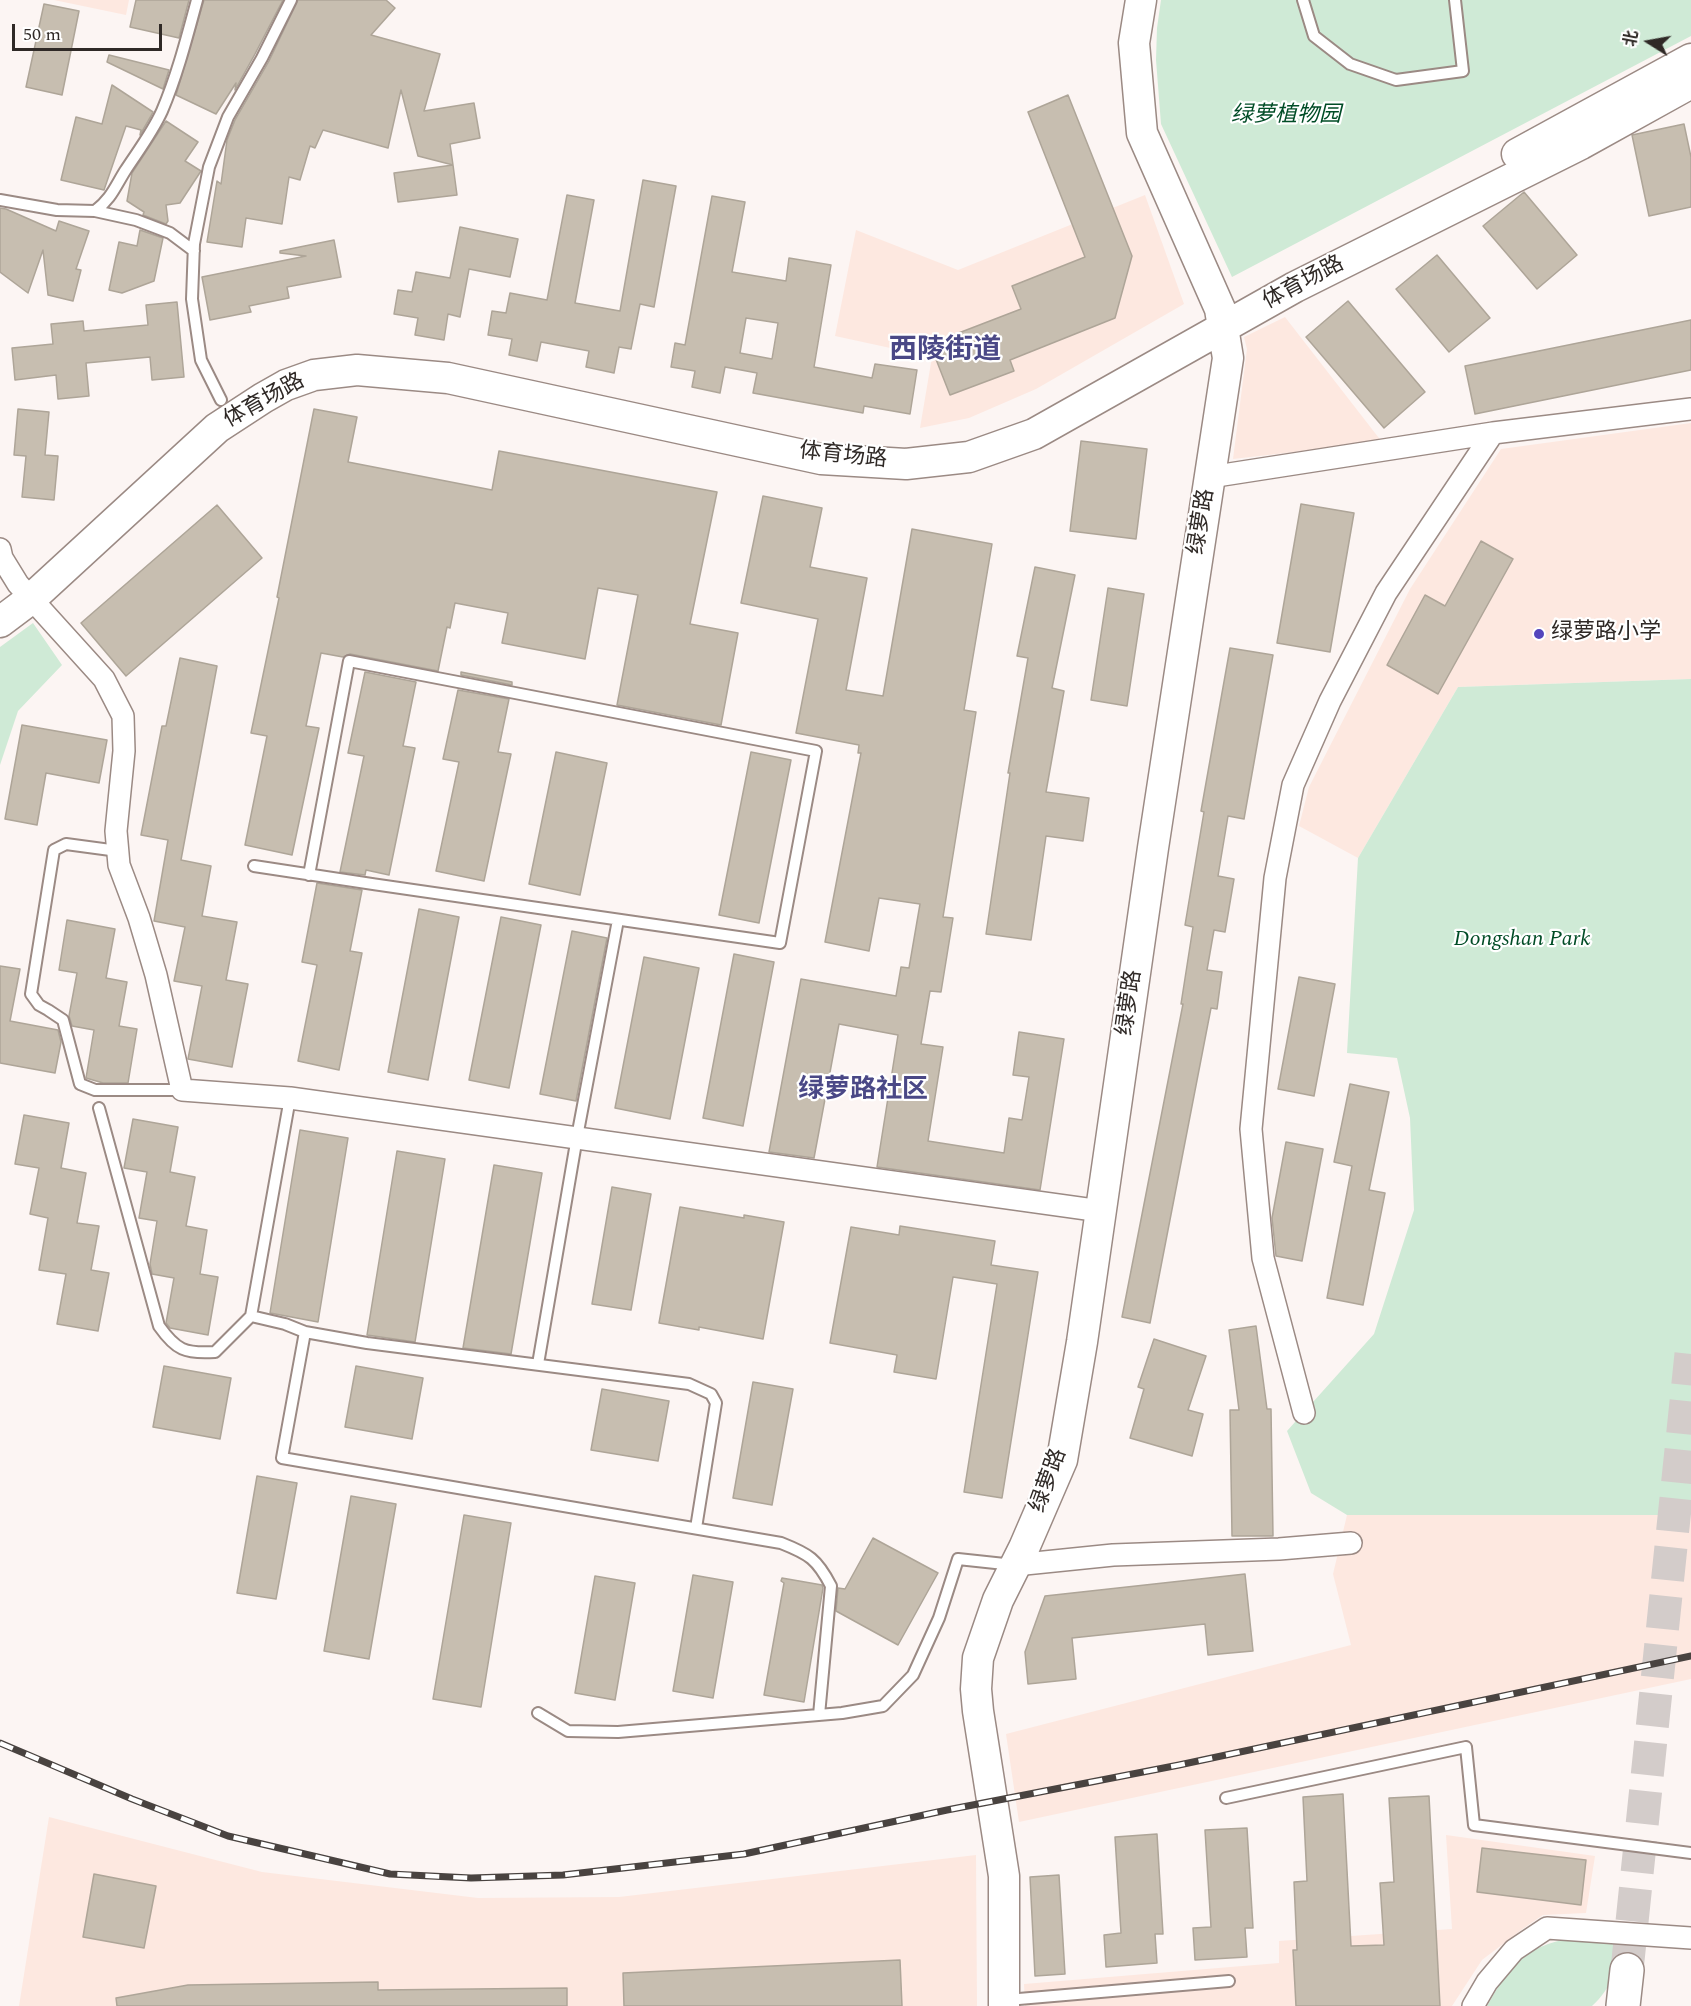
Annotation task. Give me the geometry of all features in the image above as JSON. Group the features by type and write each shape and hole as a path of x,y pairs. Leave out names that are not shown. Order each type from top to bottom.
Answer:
{"main road":[{"name":"绿萝路","path":"1004,2003 1004,1876 976,1689 978,1658 998,1600 1062,1460 1082,1342 1228,358 1222,319 1142,134 1134,42 1141,0"},
{"name":"体育场路","path":"17,593 245,408 286,386 314,375 357,370 448,378 821,459 906,464 969,457 1034,434 1222,319 1691,59"},
{"name":"体育场路","path":"0,622 17,593 221,400 301,360 336,354 369,353 410,356 828,444 905,449 967,440 1026,418 1222,319 1295,287 1581,144 1691,83"},
{"path":"1623,2006 1627,1970"}],"street":[{"path":"1210,477 1493,433 1691,409"},
{"path":"1304,1413 1263,1258 1251,1129 1275,878 1293,785 1330,701 1386,593 1493,433"},
{"path":"0,549 17,593 104,679 123,716 124,751 116,831 119,865 139,918 156,975 182,1090 290,1098 1101,1211"},
{"path":"1015,1565 1113,1555 1279,1549 1351,1543"},
{"path":"1473,2006 1487,1982 1514,1950 1547,1928 1691,1938"}],"lane":[{"path":"94,211 107,202 125,170 149,137 162,112 177,71 197,0"},
{"path":"221,400 201,360 192,299 194,251 209,167 225,127 291,0"},
{"path":"1303,0 1314,36 1350,64 1396,80 1463,71 1455,0"},
{"path":"0,200 57,210 94,211 136,220 170,233 194,251"},
{"path":"254,866 309,875 780,943 816,751 349,661 309,875"},
{"path":"118,851 66,844 54,850 31,994 39,1005 63,1020 80,1084 95,1090 182,1090"},
{"path":"538,1364 577,1137 618,920"},
{"path":"99,1108 159,1326 173,1345 196,1353 215,1352 251,1316 290,1098"},
{"path":"251,1316 285,1324 305,1332 368,1343 689,1384 711,1394 716,1403 696,1528"},
{"path":"305,1332 282,1458 781,1543 806,1553 822,1570 831,1586 819,1715"},
{"path":"538,1713 568,1731 618,1732 842,1713 883,1706 913,1675 939,1618 958,1559 1015,1565"},
{"path":"1226,1798 1466,1747 1474,1825 1691,1853"},
{"path":"1004,2003 1229,1981"}],"shaded area":[{"path":"54,0 129,0 126,15"},
{"path":"1145,195 1184,304 1036,389 969,418 920,428 932,357 835,336 856,230 958,270"},
{"path":"1285,317 1382,442 1233,459 1247,349 1244,337"},
{"name":"绿萝路小学","path":"1691,423 1691,679 1458,687 1358,858 1299,826 1309,787 1410,589 1501,449"},
{"path":"1347,1515 1691,1515 1691,1679 1019,1822 1006,1734 1351,1645 1333,1574"},
{"path":"49,1817 262,1872 478,1898 619,1897 976,1855 977,2006 19,2006"},
{"path":"1446,1835 1595,1856 1586,1913 1543,1915 1524,1928 1482,1960 1452,2006 1025,2006 1024,1984 1279,1963 1279,1941 1452,1929"}],"green space":[{"name":"绿萝植物园","path":"1161,0 1691,0 1691,36 1232,277 1161,124 1156,60"},
{"path":"33,623 62,665 18,711 0,765 0,647"},
{"name":"Dongshan Park","path":"1691,679 1691,1515 1347,1515 1311,1493 1287,1431 1374,1334 1414,1210 1410,1118 1397,1058 1347,1053 1358,858 1458,687"},
{"path":"1568,1939 1617,1943 1616,1961 1609,1985 1592,2006 1487,2006 1509,1970 1521,1958 1544,1946"}],"building":[{"path":"136,0 189,0 179,38 130,27"},
{"path":"204,0 283,0 235,90 236,83 216,114 176,95"},
{"path":"298,0 386,0 395,8 371,35 440,54 424,111 474,103 480,138 450,144 453,165 418,156 401,90 388,148 323,130 315,148 310,146 300,180 289,177 282,224 246,218 242,247 207,242 217,181 221,184 227,140 235,120 269,61"},
{"path":"44,4 79,11 62,95 26,87"},
{"path":"109,55 169,70 163,89 107,62"},
{"path":"112,85 153,112 151,116 140,135 141,130 126,126 104,190 61,180 76,117 102,124"},
{"path":"1068,95 1132,256 1115,318 1010,360 1014,371 950,395 930,344 1021,309 1012,286 1085,257 1028,112"},
{"path":"166,121 198,142 185,161 201,171 180,203 166,205 168,221 166,224 143,215 144,212 127,201 132,173"},
{"path":"1684,124 1691,157 1691,207 1649,216 1632,135"},
{"path":"453,165 457,195 398,202 394,173"},
{"path":"643,180 676,186 654,307 640,304 631,349 619,347 614,373 586,367 589,351 541,342 537,361 509,355 512,339 488,335 492,311 506,313 510,293 547,300 567,195 594,200 575,303 620,311"},
{"path":"1524,192 1577,255 1537,289 1483,226"},
{"path":"712,196 745,202 732,272 786,281 789,258 831,265 814,367 872,378 875,364 917,370 910,414 864,406 863,413 753,393 757,373 725,367 720,393 692,387 695,371 671,367 675,343 685,345","holes":["746,318 778,323 772,359 740,353"]},
{"path":"0,208 56,231 59,221 89,231 76,269 81,270 73,301 48,295 43,250 28,293 0,272"},
{"path":"460,227 518,239 510,277 469,269 460,317 448,314 444,340 415,335 418,318 394,314 398,290 412,292 416,272 450,278"},
{"path":"140,230 163,238 154,281 122,293 109,290 119,242 137,246"},
{"path":"334,240 341,277 287,287 289,298 249,306 251,312 210,320 202,277 306,256 280,253 280,251"},
{"path":"1437,255 1490,318 1449,352 1396,289"},
{"path":"1348,301 1425,392 1384,428 1306,337"},
{"path":"177,302 184,377 152,380 150,357 86,363 89,396 58,399 56,375 15,380 12,348 53,344 51,324 83,321 84,331 148,325 146,305"},
{"path":"1691,320 1691,370 1475,414 1465,366"},
{"path":"18,409 49,412 45,455 58,456 54,500 22,497 26,456 14,455"},
{"path":"314,409 357,417 348,462 492,490 499,451 717,492 690,624 738,633 721,725 617,705 638,595 598,588 585,659 502,643 508,613 455,603 450,628 447,627 438,671 350,654 343,657 321,653 306,726 319,728 292,855 245,845 267,736 251,733"},
{"path":"1081,441 1147,449 1136,539 1070,531"},
{"path":"763,496 822,508 810,567 867,578 846,690 883,696 912,529 992,544 964,710 976,712 943,917 953,918 941,992 930,991 921,1044 943,1047 928,1141 1004,1153 1009,1118 1022,1120 1029,1077 1013,1075 1019,1032 1064,1039 1040,1190 877,1167 898,1035 839,1024 814,1158 769,1152 801,979 896,996 901,967 909,968 920,904 879,898 869,951 825,942 861,753 858,753 859,745 796,733 818,619 741,603"},
{"path":"1301,504 1354,513 1330,652 1277,643"},
{"path":"217,505 262,558 126,676 81,623"},
{"path":"1481,541 1513,559 1438,694 1387,665 1425,595 1445,606"},
{"path":"1035,567 1075,575 1052,688 1064,691 1046,792 1089,798 1083,841 1046,836 1031,940 986,934 1010,773 1008,773 1028,658 1017,656"},
{"path":"1108,588 1144,594 1127,706 1091,700"},
{"path":"1230,648 1273,655 1244,819 1228,816 1218,876 1234,879 1225,932 1214,930 1207,970 1222,972 1217,1009 1211,1008 1150,1323 1122,1317 1183,1004 1181,1004 1193,927 1185,925 1204,812 1201,811"},
{"path":"180,658 217,666 181,860 211,866 202,916 237,922 226,980 248,984 232,1067 188,1059 202,986 174,981 185,927 154,921 168,840 141,835 162,726 166,726"},
{"path":"365,672 416,682 403,746 415,748 389,875 366,870 365,875 340,872 364,756 348,753"},
{"path":"461,672 512,682 512,685 461,675"},
{"path":"458,690 509,699 498,752 511,754 484,881 436,871 459,762 443,759"},
{"path":"22,725 107,740 99,783 46,773 37,825 5,819"},
{"path":"556,752 607,763 580,895 529,884"},
{"path":"751,752 791,760 759,923 719,915"},
{"path":"317,883 362,890 350,951 362,953 339,1070 298,1061 317,965 302,962"},
{"path":"419,909 459,917 428,1080 388,1072"},
{"path":"501,917 541,925 509,1088 469,1080"},
{"path":"67,920 115,929 106,978 127,982 119,1026 137,1029 128,1083 103,1083 86,1078 94,1030 72,1026 69,1016 77,973 59,970"},
{"path":"572,931 607,938 576,1101 540,1094"},
{"path":"734,954 774,962 743,1126 703,1118"},
{"path":"644,957 699,968 670,1119 615,1108"},
{"path":"0,966 20,969 10,1021 58,1030 61,1042 55,1073 0,1063"},
{"path":"1299,977 1335,984 1314,1096 1278,1089"},
{"path":"1350,1084 1389,1092 1369,1190 1385,1193 1363,1305 1327,1298 1352,1166 1334,1162"},
{"path":"24,1115 69,1123 61,1168 86,1173 77,1223 99,1226 91,1270 109,1273 98,1331 57,1324 66,1274 39,1270 48,1218 30,1214 39,1168 15,1164"},
{"path":"133,1119 178,1127 170,1172 195,1177 186,1226 207,1230 200,1274 218,1277 208,1335 170,1328 166,1323 174,1278 152,1274 150,1264 157,1221 139,1218 147,1172 124,1168"},
{"path":"300,1130 348,1138 318,1322 270,1313"},
{"path":"1286,1142 1323,1149 1302,1261 1276,1256 1272,1218"},
{"path":"397,1151 445,1159 415,1342 367,1335"},
{"path":"494,1165 542,1173 511,1354 463,1348"},
{"path":"612,1187 651,1194 631,1310 592,1304"},
{"path":"680,1207 784,1222 763,1339 699,1327 699,1330 659,1323"},
{"path":"900,1226 995,1241 991,1265 1038,1272 1002,1498 964,1492 997,1284 953,1277 936,1379 894,1372 897,1355 830,1343 851,1227 899,1235"},
{"path":"1256,1326 1267,1409 1271,1409 1273,1536 1232,1536 1230,1410 1239,1410 1229,1330"},
{"path":"1154,1339 1206,1356 1188,1410 1203,1414 1192,1456 1130,1438 1144,1389 1138,1387"},
{"path":"164,1366 231,1378 220,1439 153,1427"},
{"path":"356,1366 423,1378 412,1439 345,1427"},
{"path":"753,1382 793,1389 772,1505 733,1498"},
{"path":"602,1389 669,1401 658,1461 591,1450"},
{"path":"257,1476 297,1483 276,1599 237,1593"},
{"path":"351,1496 396,1504 369,1659 324,1651"},
{"path":"464,1515 511,1523 481,1707 433,1699"},
{"path":"873,1538 938,1573 898,1645 836,1611 838,1588 845,1589"},
{"path":"1245,1574 1253,1651 1208,1655 1205,1624 1072,1638 1076,1679 1028,1684 1025,1652 1045,1596"},
{"path":"693,1575 733,1582 713,1698 673,1691"},
{"path":"595,1576 635,1583 615,1700 575,1693"},
{"path":"782,1578 822,1585 823,1588 804,1702 764,1695 784,1583 781,1581"},
{"path":"1343,1794 1351,1946 1384,1945 1380,1883 1394,1882 1389,1798 1429,1796 1440,2006 1296,2006 1293,1950 1297,1950 1294,1882 1307,1881 1303,1797"},
{"path":"1247,1828 1253,1928 1245,1928 1247,1957 1195,1960 1193,1928 1211,1927 1205,1830"},
{"path":"1157,1834 1163,1934 1155,1934 1157,1963 1106,1967 1104,1935 1121,1933 1115,1837"},
{"path":"1482,1848 1586,1860 1581,1905 1477,1892"},
{"path":"94,1874 156,1886 144,1948 83,1937"},
{"path":"1059,1875 1065,1974 1035,1976 1030,1877"},
{"path":"900,1960 902,2006 624,2006 623,1973"},
{"path":"378,1982 378,1990 567,1988 567,2006 117,2006 116,1998 188,1985"}],"tunnel":[{"path":"1627,1970 1691,1354"}],"railway":[{"path":"0,1743 132,1799 228,1836 390,1874 471,1878 563,1875 744,1854 947,1810 1179,1765 1691,1656"}],"place":[{"name":"绿萝路小学","path":"1539,634"}],"district":[{"name":"西陵街道","path":"945,353"},
{"name":"绿萝路社区","path":"863,1092"}]}
